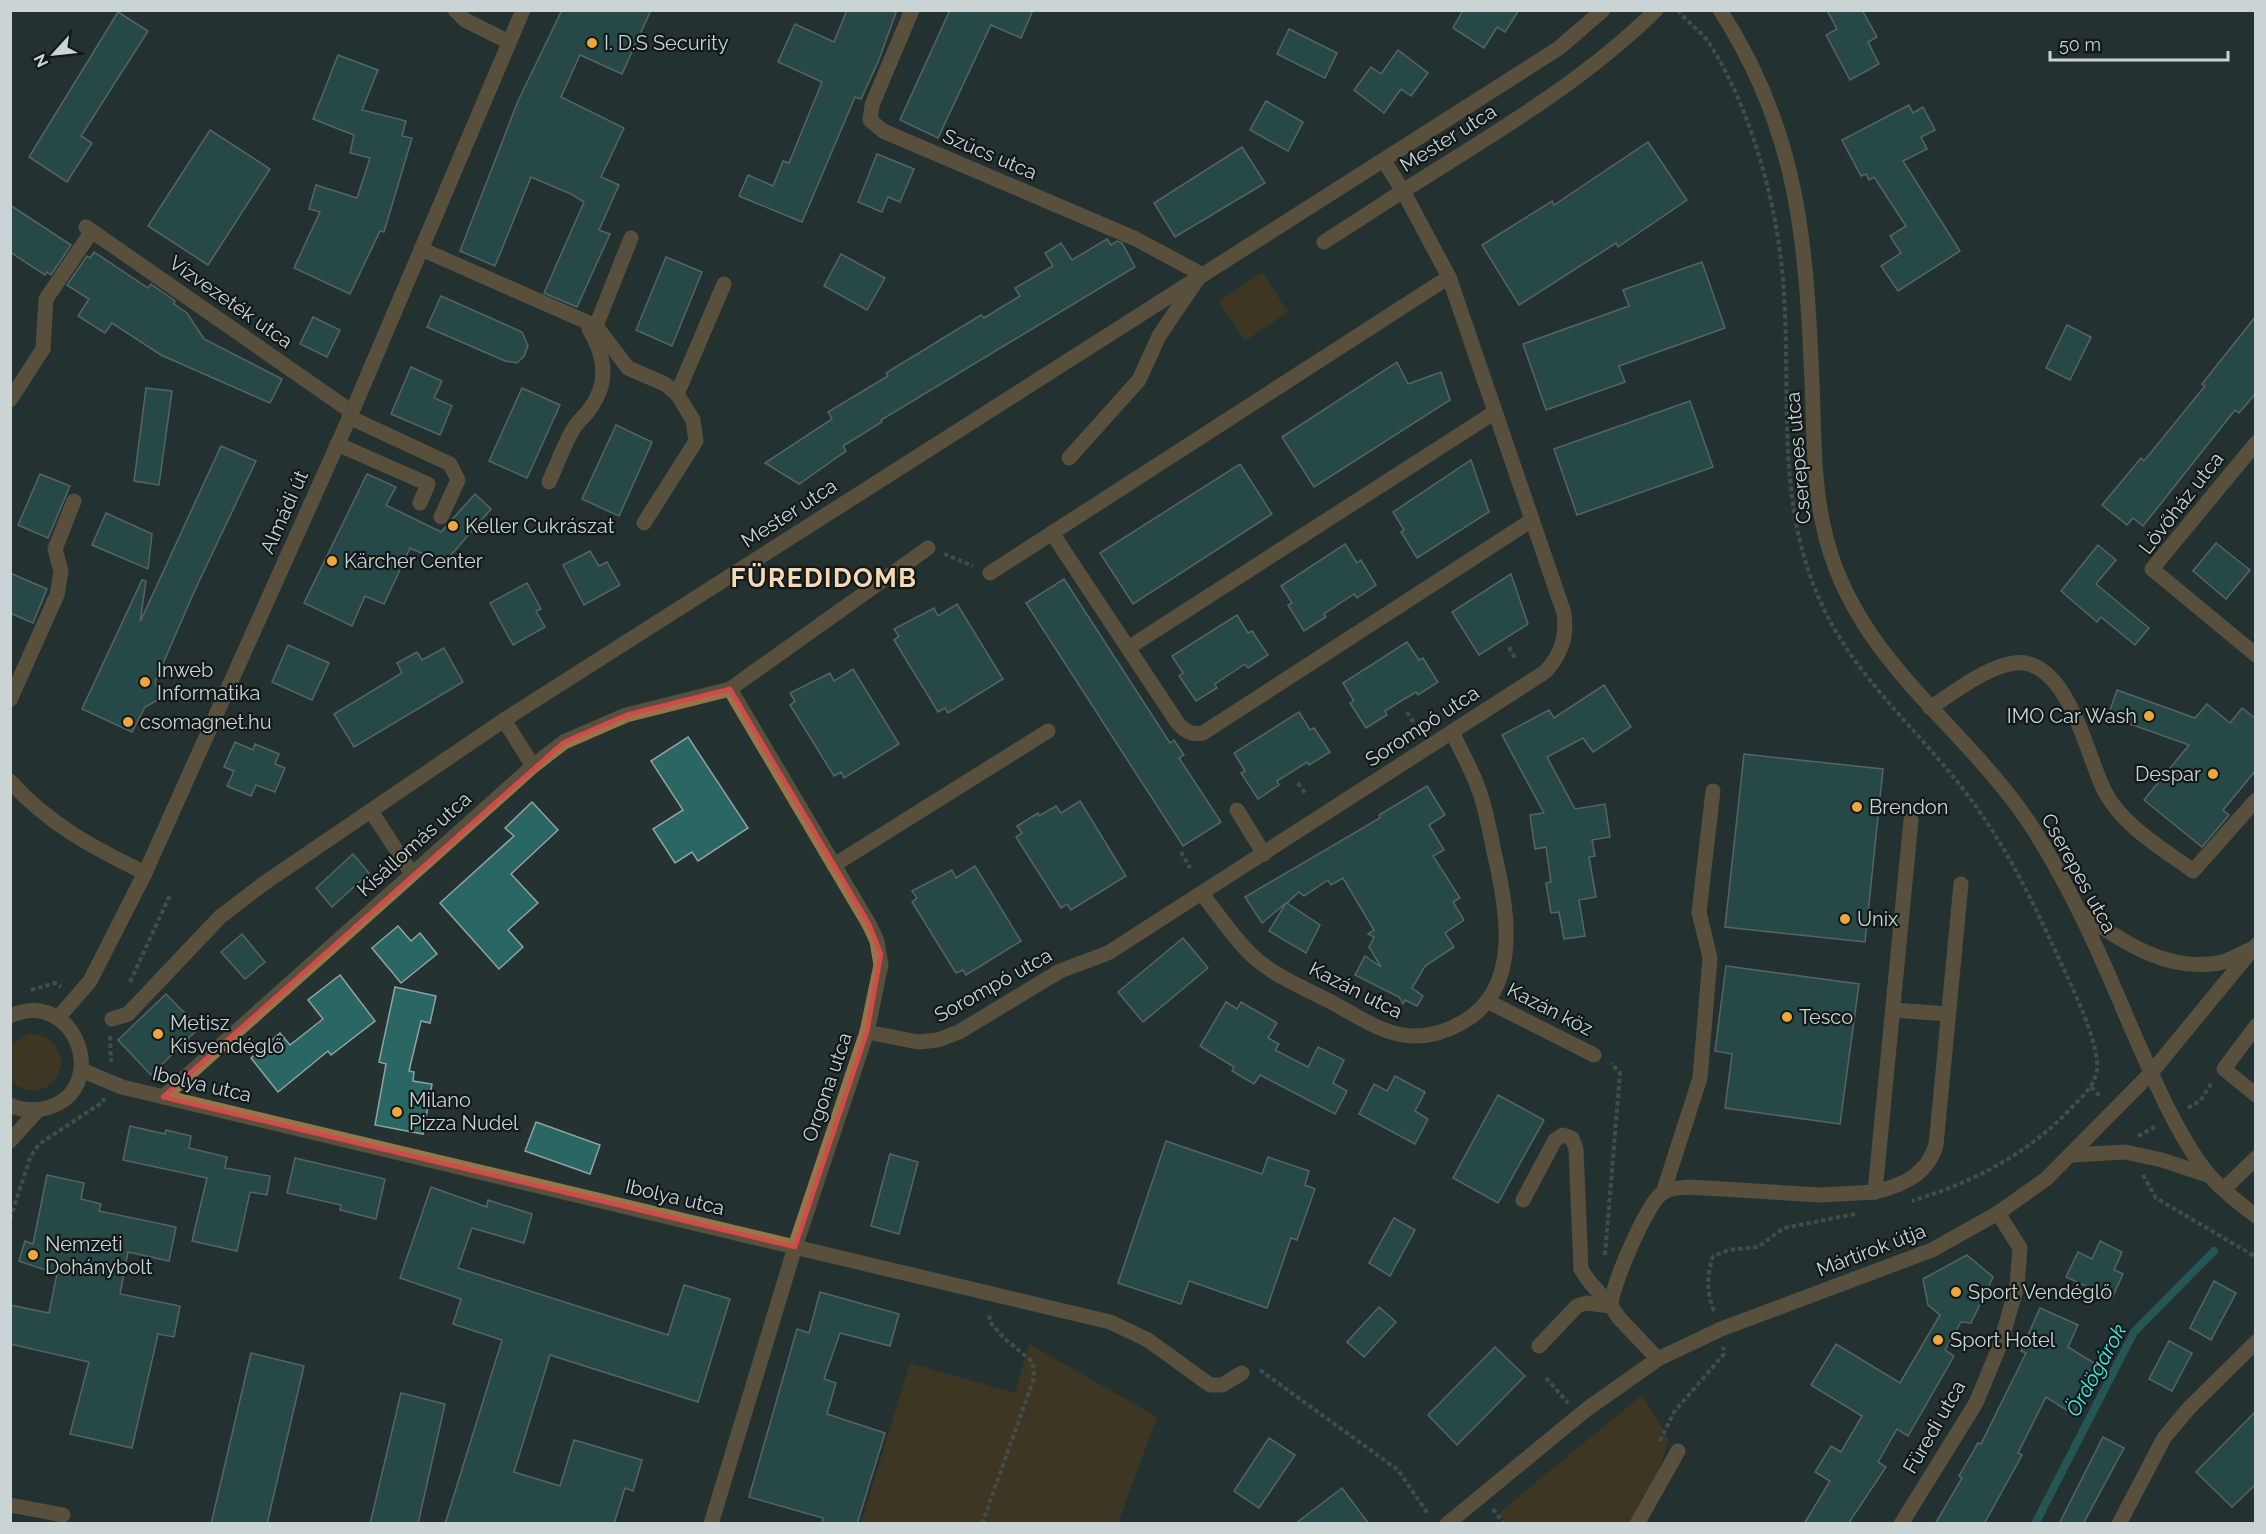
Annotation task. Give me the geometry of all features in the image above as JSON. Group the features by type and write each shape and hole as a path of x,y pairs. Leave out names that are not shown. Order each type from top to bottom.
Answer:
{"street":[{"path":"455,10 465,20 509,42"},
{"name":"Almádi út","path":"58,1018 90,981 145,873 351,415 523,10"},
{"name":"Szűcs utca","path":"912,10 872,105 870,120 883,131 1136,239 1201,274"},
{"path":"1384,161 1559,48 1603,10"},
{"name":"Mester utca","path":"112,1019 128,1014 220,918 262,884 504,720 1201,274 1384,161 1403,191 1575,81 1610,53 1656,10"},
{"name":"Cserepes utca","path":"1720,10 1752,66 1772,114 1788,162 1800,215 1808,274 1816,478 1823,526 1836,570 1859,618 1896,670 2028,822 2080,912 2151,1073 2193,1152 2210,1176 2238,1203 2256,1216"},
{"path":"1324,242 1403,191"},
{"name":"Sorompó utca","path":"867,1032 918,1042 948,1036 1060,971 1119,948 1545,672 1560,652 1566,627 1564,612 1449,277 1403,191"},
{"name":"Vízvezeték utca","path":"10,400 43,349 46,298 89,229 351,415 450,464 458,480 441,517"},
{"path":"549,482 574,427 600,393 604,379 603,363 590,324 631,238"},
{"path":"421,249 590,324 628,368 665,384 676,394 693,420 696,441 644,523"},
{"name":"Mester utca","path":"1069,458 1139,380 1159,336 1201,274"},
{"path":"990,573 1449,277"},
{"path":"676,394 724,284"},
{"path":"1128,648 1495,412"},
{"name":"Lövőház utca","path":"2256,443 2152,569 2256,655"},
{"path":"337,444 428,484 420,503"},
{"path":"10,700 57,595 61,571 55,549 74,501"},
{"path":"1053,533 1182,729 1196,734 1203,733 1532,520"},
{"path":"730,689 928,548"},
{"path":"1930,708 1985,673 2007,664 2031,665 2050,677 2076,719 2105,792 2121,815 2193,871 2256,800"},
{"name":"Kisállomás utca","path":"163,1097 411,874 533,766 564,742 626,715 730,689"},
{"name":"Orgona utca","path":"711,1524 795,1247 867,1032 879,986 881,954 869,924 730,689"},
{"path":"504,720 533,766"},
{"path":"834,865 1048,730"},
{"name":"Kazán utca","path":"1202,894 1257,960 1381,1030 1405,1037 1428,1036 1449,1030 1469,1019 1487,1001 1504,959 1508,937 1507,916 1483,802 1452,732"},
{"path":"10,781 56,825 84,843 145,873"},
{"path":"1611,1306 1615,1281 1654,1202 1663,1193 1700,1078 1710,958 1699,912 1713,791"},
{"path":"1237,810 1264,854"},
{"path":"371,811 411,874"},
{"path":"1875,1192 1911,820"},
{"path":"1663,1193 1688,1187 1821,1195 1875,1192 1912,1179 1927,1166 1934,1153 1961,884"},
{"path":"2080,912 2120,940 2155,958 2182,963 2220,963 2254,946"},
{"name":"Mártírok útja","path":"1447,1524 1587,1409 1658,1359 1721,1329 1932,1250 1998,1213 2046,1179 2151,1073 2254,946"},
{"name":"Kazán köz","path":"1487,1001 1594,1055"},
{"path":"10,1016 32,1010 58,1018 69,1027 78,1040 82,1055 81,1070 76,1085 66,1097 53,1106 38,1110 18,1109 10,1104"},
{"path":"1893,1010 1948,1014"},
{"path":"2256,1026 2219,1074 2256,1095"},
{"name":"Ibolya utca","path":"81,1070 107,1082 163,1097 1110,1322 1148,1340 1210,1385 1222,1385 1242,1373"},
{"path":"10,1142 38,1110"},
{"path":"1523,1200 1555,1140 1563,1135 1572,1138 1576,1149 1581,1269 1587,1280 1611,1306 1618,1318 1658,1359"},
{"path":"2072,1155 2125,1152 2162,1160 2210,1176"},
{"path":"2224,1190 2256,1158"},
{"name":"Füredi utca","path":"1901,1524 1976,1403 2000,1345 2017,1286 2020,1248 1998,1213"},
{"path":"1539,1346 1577,1306 1586,1303 1611,1306"},
{"path":"2119,1524 2164,1438 2189,1408 2256,1342"},
{"path":"1637,1524 1678,1451"},
{"path":"10,1504 63,1515"}],"path":[{"path":"1677,10 1705,37 1730,81 1750,129 1769,192 1784,292 1788,472 1795,529 1806,569 1825,611 1856,662 1972,800 2010,860 2043,922 2075,994 2096,1055 2097,1070 2091,1087"},
{"path":"928,548 990,573"},
{"path":"1509,647 1515,657"},
{"path":"1407,712 1414,723"},
{"path":"1298,783 1305,793"},
{"path":"1181,852 1191,868"},
{"path":"127,988 170,896"},
{"path":"20,993 55,983 78,997"},
{"path":"1594,1055 1616,1066 1620,1073 1604,1258"},
{"path":"2200,1101 2219,1074"},
{"path":"982,1524 1034,1378 1033,1362 1005,1339 989,1321 991,1293"},
{"path":"1655,1450 1674,1412 1724,1354 1721,1329"},
{"path":"1242,1373 1261,1370 1398,1470 1428,1514"},
{"path":"1546,1378 1568,1403"},
{"path":"1497,1515 1504,1524"}],"highlighted area":[{"path":"730,689 869,924 881,954 867,1032 795,1247 163,1097 564,742 626,715"}],"shaded area":[{"path":"1262,272 1288,312 1245,341 1219,301"},
{"path":"28,1034 35,1034 51,1041 58,1050 62,1063 54,1080 42,1089 27,1090 11,1081 11,1045"},
{"path":"1029,1344 1157,1417 1118,1523 861,1523 910,1363 1015,1393"},
{"path":"1642,1395 1669,1439 1641,1523 1506,1523 1499,1513"}],"building":[{"path":"562,10 651,10 622,74 580,55 561,97 624,128 601,177 619,185 599,230 610,234 577,307 544,293 584,202 571,194 531,177 495,266 460,251 518,101"},
{"path":"847,10 897,10 878,62 861,99 855,97 802,222 739,196 748,175 773,186 783,161 789,163 822,82 778,62 795,24 834,42"},
{"path":"950,10 1033,10 1021,38 991,25 938,138 900,120"},
{"path":"1463,10 1519,10 1505,32 1497,27 1484,48 1453,28"},
{"path":"1827,10 1862,10 1877,37 1868,42 1879,64 1850,80 1826,35 1837,29"},
{"path":"118,12 148,31 81,136 92,143 67,182 29,157"},
{"path":"1289,29 1337,53 1325,78 1277,54"},
{"path":"1398,50 1428,73 1411,96 1401,89 1384,113 1354,90 1371,67 1381,74"},
{"path":"338,55 378,70 362,110 406,121 402,136 412,138 384,232 380,231 350,294 294,268 320,212 309,209 316,185 357,198 370,158 350,153 354,135 313,119"},
{"path":"1266,101 1303,122 1288,151 1250,130"},
{"path":"1909,105 1913,113 1923,107 1935,130 1921,137 1927,149 1903,161 1960,251 1898,291 1881,266 1901,253 1890,236 1906,226 1874,177 1869,180 1866,174 1861,176 1842,140"},
{"path":"210,130 270,169 208,265 148,226"},
{"path":"1648,142 1687,200 1618,247 1616,243 1519,305 1482,245 1552,201 1554,205"},
{"path":"1242,147 1265,183 1175,237 1154,203"},
{"path":"877,154 914,169 900,202 888,197 882,212 858,202"},
{"path":"10,205 71,245 51,275 47,272 45,275 10,252"},
{"path":"1107,239 1111,245 1117,241 1122,243 1135,267 881,420 882,422 843,446 846,451 799,484 765,463 832,419 828,412 888,376 886,373 981,315 984,318 1020,296 1015,288 1053,266 1045,253 1061,243 1072,260"},
{"path":"94,252 148,288 151,284 175,301 174,304 187,313 204,339 282,379 270,403 161,355 112,323 105,333 78,316 89,299 67,285 87,256 90,258"},
{"path":"841,254 885,278 867,310 824,286"},
{"path":"666,257 702,272 672,346 636,330"},
{"path":"1702,262 1725,328 1619,366 1625,382 1546,410 1523,344 1629,306 1623,290"},
{"path":"441,296 522,332 528,346 524,356 517,363 505,361 427,327"},
{"path":"2256,316 2256,393 2239,413 2235,410 2143,526 2133,518 2127,525 2102,505 2141,458 2144,461 2205,386 2202,384"},
{"path":"313,317 340,330 327,357 300,344"},
{"path":"2067,325 2091,337 2070,380 2046,368"},
{"path":"1397,362 1408,384 1441,372 1450,400 1314,487 1282,437"},
{"path":"411,367 442,381 434,398 452,406 440,435 391,414"},
{"path":"146,388 172,391 159,485 134,481"},
{"path":"522,388 560,405 527,478 489,461"},
{"path":"1690,401 1713,467 1577,515 1554,449"},
{"path":"616,425 652,442 619,516 582,499"},
{"path":"221,446 256,461 194,592 155,682 160,699 145,707 132,732 82,709 142,580 146,581 140,622"},
{"path":"1471,460 1489,512 1417,558 1401,532 1404,530 1393,512"},
{"path":"1240,464 1272,514 1133,604 1100,553"},
{"path":"40,474 70,486 48,538 18,525"},
{"path":"367,474 396,487 386,505 441,532 475,494 491,509 444,563 410,548 384,604 365,596 352,626 304,603"},
{"path":"106,513 152,534 148,569 92,545"},
{"path":"2216,543 2250,570 2226,599 2193,571"},
{"path":"1345,544 1357,563 1361,560 1376,585 1357,598 1354,594 1324,614 1326,617 1304,631 1288,605 1292,603 1281,586"},
{"path":"2098,545 2116,560 2096,584 2149,628 2135,645 2101,617 2097,622 2061,591"},
{"path":"590,551 599,566 607,562 620,585 584,605 563,565"},
{"path":"10,573 47,589 33,623 10,613"},
{"path":"1511,574 1528,624 1479,655 1452,612"},
{"path":"1064,579 1170,743 1174,740 1184,755 1179,758 1221,822 1183,846 1026,603"},
{"path":"527,583 541,609 536,611 545,627 513,645 490,603"},
{"path":"957,604 1003,679 948,713 945,708 938,712 894,640 899,636 894,629 934,608 938,616"},
{"path":"1237,615 1248,633 1252,631 1268,655 1248,668 1245,664 1215,684 1217,688 1196,701 1179,676 1183,673 1172,656"},
{"path":"1407,642 1419,660 1423,658 1438,682 1418,695 1416,692 1385,711 1387,715 1366,728 1350,703 1354,701 1343,683"},
{"path":"288,645 329,663 312,700 272,682"},
{"path":"444,648 463,682 354,747 334,714 402,673 397,663 417,652 422,660"},
{"path":"853,669 899,744 844,778 841,772 834,776 790,705 795,701 790,693 830,673 834,681"},
{"path":"1604,685 1631,727 1593,752 1583,738 1547,757 1575,809 1605,804 1610,837 1592,840 1595,856 1589,857 1596,897 1579,900 1585,936 1564,939 1559,912 1551,913 1546,883 1551,882 1546,847 1535,849 1530,815 1544,813 1502,735 1549,710 1554,718"},
{"path":"2117,690 2195,718 2207,704 2230,723 2242,708 2256,719 2256,770 2223,810 2229,815 2202,847 2144,800 2189,745 2108,716"},
{"path":"1299,712 1310,730 1314,728 1330,752 1309,765 1307,762 1277,781 1279,785 1258,799 1241,773 1245,771 1234,753"},
{"path":"688,737 748,828 698,861 692,852 675,863 653,829 683,810 651,761"},
{"path":"235,742 253,750 255,744 279,754 275,764 285,768 275,792 256,785 251,796 227,786 234,771 224,767"},
{"path":"1744,754 1883,769 1865,942 1725,927"},
{"path":"1427,786 1445,815 1429,825 1444,850 1433,856 1460,898 1453,902 1464,920 1445,933 1454,947 1425,966 1412,988 1423,996 1417,1006 1405,1000 1403,1004 1399,997 1355,975 1365,956 1381,967 1369,947 1374,937 1368,934 1374,930 1343,878 1331,885 1328,880 1304,896 1299,892 1287,903 1320,925 1306,953 1269,931 1286,903 1262,923 1245,897 1380,818 1379,815"},
{"path":"1080,801 1126,876 1071,910 1067,904 1061,908 1016,837 1022,833 1017,826 1038,813 1039,816 1056,806 1061,813"},
{"path":"532,802 558,830 511,874 538,903 508,930 523,947 499,969 440,903 514,836 505,828"},
{"path":"353,854 369,873 332,907 316,888"},
{"path":"975,866 1021,941 966,975 963,970 956,973 912,902 917,898 912,891 952,870 956,878"},
{"path":"398,926 411,941 420,933 437,954 401,983 372,948"},
{"path":"242,934 265,962 245,979 221,952"},
{"path":"1183,938 1208,968 1143,1022 1118,992"},
{"name":"Tesco","path":"1726,966 1859,984 1840,1124 1725,1108 1732,1054 1715,1051"},
{"path":"340,975 375,1021 331,1055 328,1051 278,1092 251,1058 280,1033 290,1045 323,1019 308,1000"},
{"path":"395,987 436,996 430,1023 421,1021 409,1071 414,1072 413,1081 432,1084 423,1134 375,1125 386,1064 379,1062"},
{"name":"Metisz Kisvendéglő","path":"166,994 199,1028 151,1075 118,1040"},
{"path":"1226,1002 1237,1009 1241,1002 1277,1023 1268,1038 1279,1044 1275,1050 1308,1067 1318,1047 1344,1060 1333,1083 1347,1091 1335,1114 1260,1075 1254,1084 1232,1071 1234,1067 1200,1046"},
{"path":"1395,1076 1425,1092 1415,1111 1428,1119 1415,1144 1359,1114 1374,1084 1387,1091"},
{"path":"1498,1095 1544,1120 1498,1203 1453,1178"},
{"path":"536,1122 600,1145 590,1174 525,1151"},
{"path":"130,1126 165,1134 166,1130 191,1136 189,1148 227,1157 225,1168 270,1176 267,1195 250,1192 237,1251 192,1241 207,1178 123,1160"},
{"path":"1166,1141 1262,1174 1268,1157 1309,1171 1305,1185 1315,1189 1297,1240 1291,1238 1267,1308 1189,1281 1181,1304 1118,1283"},
{"path":"890,1154 918,1162 899,1234 871,1226"},
{"path":"295,1158 385,1179 376,1219 340,1210 341,1205 287,1193"},
{"path":"47,1175 84,1183 81,1199 101,1204 99,1211 176,1227 169,1261 128,1252 120,1294 180,1306 174,1337 158,1334 132,1448 70,1434 89,1362 10,1344 10,1305 49,1313 57,1274 19,1261 25,1241 33,1244"},
{"path":"431,1187 487,1207 488,1200 532,1214 524,1243 472,1228 458,1268 668,1335 684,1285 730,1299 698,1402 550,1355 514,1472 560,1486 574,1440 642,1460 633,1491 625,1488 614,1524 445,1524 502,1340 453,1324 461,1299 400,1278"},
{"path":"1394,1218 1415,1230 1390,1276 1369,1263"},
{"path":"2100,1241 2122,1252 2114,1270 2123,1274 2112,1298 2066,1277 2078,1252 2092,1259"},
{"path":"1967,1255 1993,1277 1971,1323 1961,1322 1945,1350 1954,1356 1908,1436 1897,1429 1878,1462 1886,1467 1848,1524 1804,1524 1830,1481 1815,1472 1831,1446 1841,1452 1862,1416 1811,1385 1836,1344 1900,1383 1940,1315 1928,1305 1923,1279"},
{"path":"2214,1281 2236,1293 2211,1340 2190,1328"},
{"path":"820,1292 899,1314 890,1346 840,1333 824,1379 836,1383 827,1414 885,1433 857,1524 822,1524 823,1518 749,1497 797,1329 809,1333"},
{"path":"1379,1307 1396,1322 1364,1357 1347,1342"},
{"path":"2040,1308 2078,1325 2068,1347 2102,1368 2073,1414 2046,1397 2018,1453 2022,1455 1984,1524 1935,1524 1962,1478 1959,1476 1978,1443 1981,1444 2026,1353 2021,1351"},
{"path":"2169,1341 2192,1353 2172,1391 2149,1379"},
{"path":"1495,1347 1525,1376 1457,1445 1428,1415"},
{"path":"251,1353 304,1366 267,1524 211,1524"},
{"path":"401,1393 445,1404 418,1524 370,1524"},
{"path":"2256,1411 2256,1484 2232,1507 2196,1472"},
{"path":"2103,1437 2124,1448 2083,1524 2059,1524"},
{"path":"1269,1438 1295,1455 1259,1508 1234,1491"},
{"path":"1342,1488 1369,1524 1295,1524"}],"waterway":[{"name":"Ördögárok","path":"2035,1524 2134,1332 2214,1251"}],"place":[{"name":"I. D.S Security","path":"592,43"},
{"name":"Keller Cukrászat","path":"453,526"},
{"name":"Kärcher Center","path":"332,561"},
{"name":"Inweb Informatika","path":"145,682"},
{"name":"IMO Car Wash","path":"2149,716"},
{"name":"csomagnet.hu","path":"128,722"},
{"name":"Despar","path":"2213,774"},
{"name":"Brendon","path":"1857,807"},
{"name":"Unix","path":"1845,919"},
{"name":"Tesco","path":"1787,1017"},
{"name":"Metisz Kisvendéglő","path":"158,1034"},
{"name":"Milano Pizza Nudel","path":"397,1112"},
{"name":"Nemzeti Dohánybolt","path":"33,1255"},
{"name":"Sport Vendéglő","path":"1956,1292"},
{"name":"Sport Hotel","path":"1938,1340"}],"district":[{"name":"FÜREDIDOMB","path":"824,578"}]}
